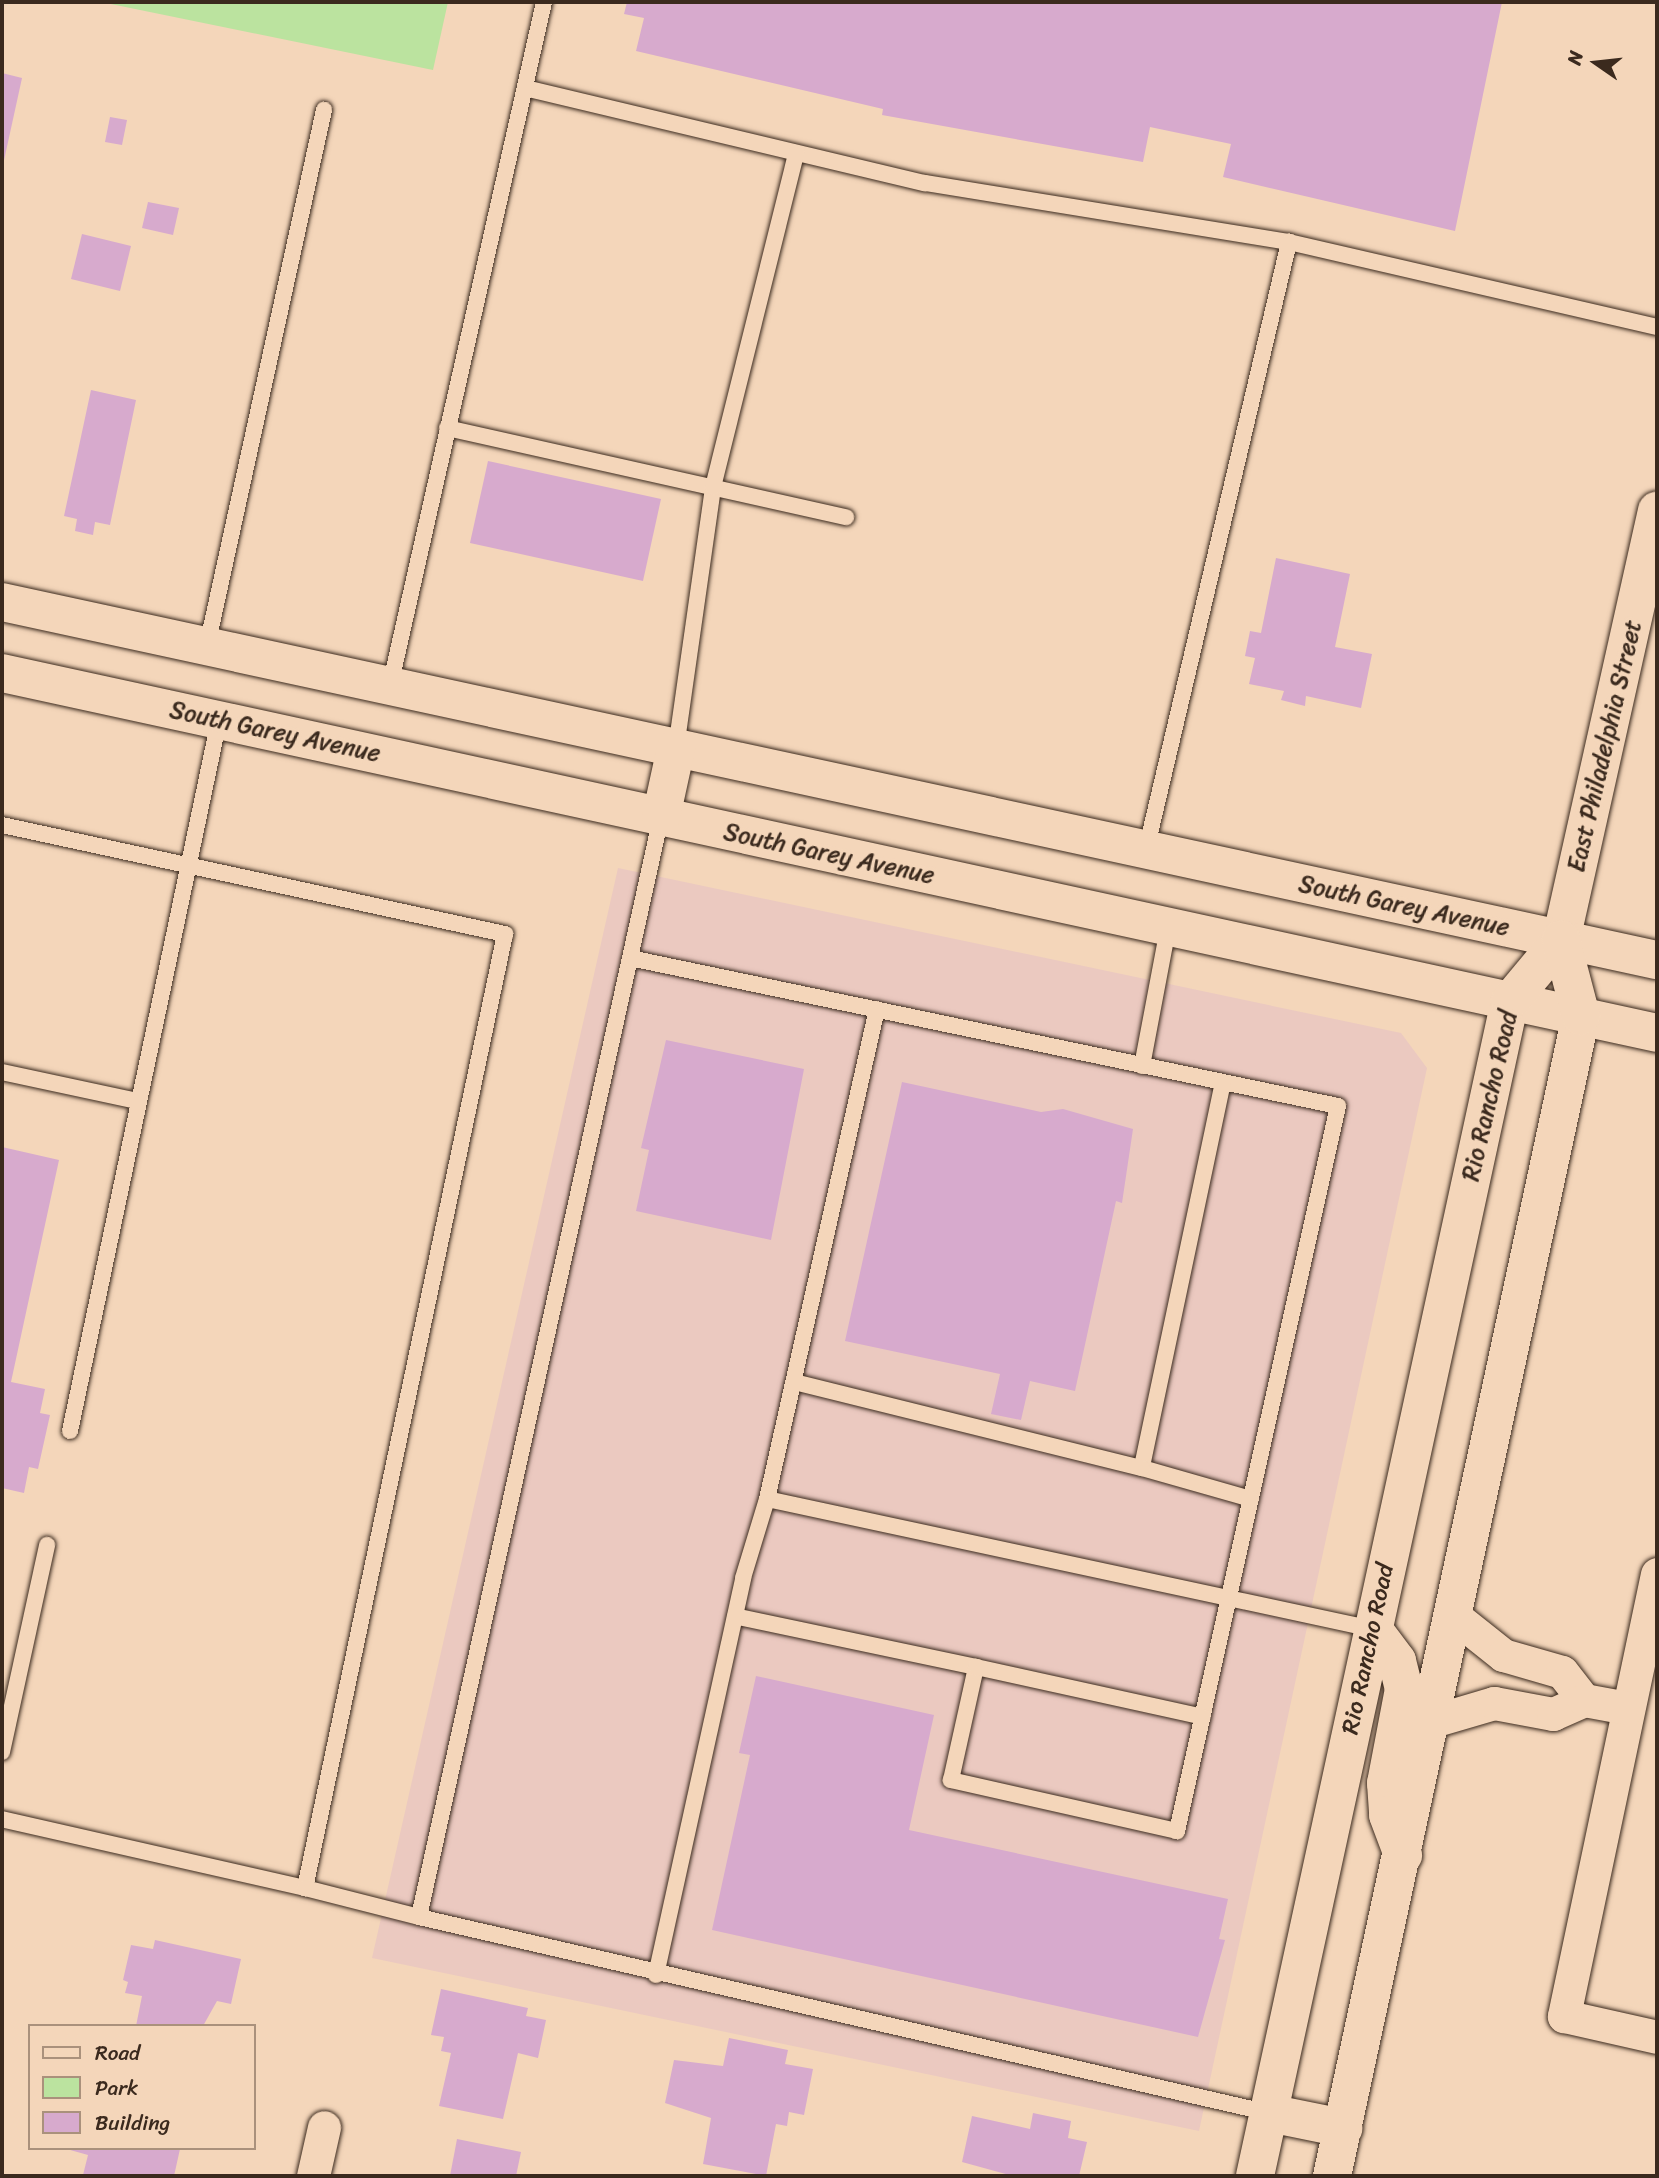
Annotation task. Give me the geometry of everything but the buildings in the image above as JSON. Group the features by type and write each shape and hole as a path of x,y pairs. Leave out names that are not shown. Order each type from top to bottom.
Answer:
{"main road":[{"name":"East Philadelphia Street","path":"1561,940 1657,511"},
{"name":"South Garey Avenue","path":"2,602 1657,960"},
{"name":"South Garey Avenue","path":"2,673 1657,1033"},
{"path":"660,817 676,748"},
{"path":"1332,2176 1433,1721 1581,1016 1561,940"},
{"name":"Rio Rancho Road","path":"1255,2176 1510,1001 1561,940"},
{"path":"1373,1629 1397,1661 1404,1689 1386,1783 1388,1815 1404,1856"},
{"path":"1269,2113 1343,2128"}],"street":[{"path":"1655,1594 1627,1708 1564,2016 1657,2037"},
{"path":"1454,1616 1503,1655 1562,1672 1584,1700"},
{"path":"1433,1721 1494,1703 1553,1714 1584,1700 1627,1708"},
{"path":"313,2176 324,2127"}],"lane":[{"path":"390,686 544,2"},
{"path":"525,88 925,183 1289,242 1657,327"},
{"path":"207,646 324,110"},
{"path":"676,748 713,487 796,153"},
{"path":"1146,850 1289,242"},
{"path":"447,428 846,517"},
{"path":"70,1431 185,866 219,720"},
{"path":"419,1917 660,817"},
{"path":"2,825 505,934 304,1888"},
{"path":"1142,1066 1168,928"},
{"path":"630,958 1338,1106 1177,1830 951,1780 976,1667"},
{"path":"656,1975 734,1616 767,1499 877,1009"},
{"path":"2,1072 137,1101"},
{"path":"1142,1468 1223,1082"},
{"path":"794,1382 1142,1468 1251,1499"},
{"path":"767,1499 1373,1629"},
{"path":"2,1752 47,1545"},
{"path":"734,1616 1203,1717"},
{"path":"2,1819 304,1888 656,1975 1269,2113"}],"shaded area":[{"path":"618,868 1401,1033 1427,1068 1199,2131 372,1958"}],"green space":[{"path":"101,2 448,2 433,70"}]}
